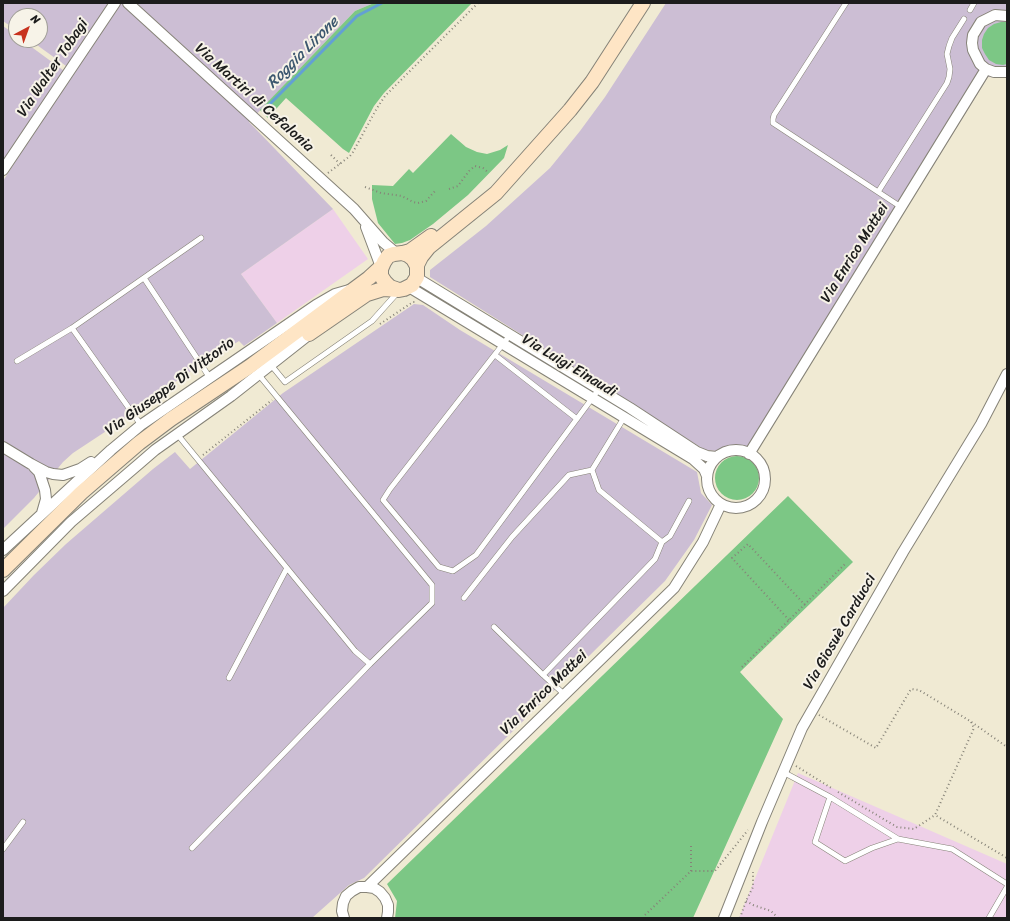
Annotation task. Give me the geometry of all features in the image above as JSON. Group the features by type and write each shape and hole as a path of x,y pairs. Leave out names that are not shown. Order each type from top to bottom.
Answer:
{"main road":[{"name":"Via Giuseppe Di Vittorio","path":"254,371 381,267 386,258 410,251 423,242 490,185 530,145 551,121 588,74 634,3"},
{"path":"381,267 381,276 384,282 390,287 408,282 421,257 429,247 496,193 570,110 592,82 643,3"},
{"path":"400,253 413,258 408,282"},
{"name":"Via Giuseppe Di Vittorio","path":"3,570 59,514 126,453 171,419 254,371 364,296 378,290 408,282"}],"street":[{"name":"Via Walter Tobagi","path":"3,170 114,3"},
{"name":"Via Martiri di Cefalonia","path":"128,3 322,180 359,215 383,242 400,253"},
{"path":"1007,16 995,15 981,22 973,35 972,43 973,50 980,64 986,69 994,72 1007,72"},
{"name":"Via Enrico Mattei","path":"749,454 986,69"},
{"name":"Via Martiri di Cefalonia","path":"359,215 381,267"},
{"name":"Via Luigi Einaudi","path":"408,282 599,390 627,413 693,459 704,469 707,476"},
{"name":"Via Giuseppe Di Vittorio","path":"3,550 111,450 141,425 316,305 335,294 355,288"},
{"name":"Via Giuseppe Di Vittorio","path":"3,591 77,518 140,462 254,371 271,365 311,333"},
{"name":"Via Luigi Einaudi","path":"507,339 593,398 627,413 697,452 707,456 717,457"},
{"name":"Via Giosuè Carducci","path":"724,918 762,822 802,728 903,552 980,424 1007,374"},
{"path":"3,447 46,472 63,475 80,469 111,450"},
{"path":"741,451 749,454 756,459 762,467 764,486 760,494 755,501 747,506 739,508 721,504 715,499 707,485 709,469 717,457 724,453 741,451"},
{"path":"31,464 39,472 45,490 46,500 42,514"},
{"name":"Via Enrico Mattei","path":"367,887 674,588 703,542 721,504"},
{"path":"344,918 342,911 346,896 359,887 374,888 380,892 388,905 386,918"}],"lane":[{"path":"846,3 774,115 772,119 773,123 901,207"},
{"path":"970,10 974,3"},
{"path":"878,192 947,84 950,77 947,54 949,46 952,38 964,19"},
{"path":"17,361 72,328 201,238"},
{"path":"144,278 210,378"},
{"path":"271,365 284,382 372,321 408,282"},
{"path":"72,328 141,425"},
{"path":"507,339 383,500 439,567 453,572 476,555 599,390"},
{"path":"495,356 577,419"},
{"path":"192,848 370,664 432,603 432,585 254,371"},
{"path":"464,598 512,537 569,475 592,470 627,413"},
{"path":"177,434 355,651 370,664"},
{"path":"592,470 599,490 662,542"},
{"path":"543,675 655,559 662,542 670,536 689,501"},
{"path":"228,678 287,568"},
{"path":"494,627 564,694"},
{"path":"783,772 830,797 898,839 952,849 1007,884"},
{"path":"830,797 815,842 845,861 872,848 898,839"},
{"path":"3,849 23,822"},
{"path":"988,918 1007,887"}],"path":[{"path":"322,180 353,152 377,108 386,96 478,3"},
{"path":"331,155 340,164"},
{"path":"449,189 458,186 469,171 475,166 483,168 489,172"},
{"path":"365,187 381,193 402,196 418,203 426,200 435,191"},
{"path":"790,620 732,558 748,544 805,604"},
{"path":"742,667 845,564"},
{"path":"812,711 876,748 911,690 919,690 970,721 1007,747"},
{"path":"788,760 800,770 897,827 914,829 935,815 974,728 970,721"},
{"path":"935,815 1007,858"},
{"path":"645,915 691,871 715,871 748,830"},
{"path":"691,846 691,871"},
{"path":"746,901 771,911 778,918"}],"shaded area":[{"path":"3,3 374,3 355,11 249,122 333,209 241,274 277,323 244,346 239,341 194,369 136,409 123,420 73,453 63,462 34,498 3,529 3,181 73,71 41,48 48,48 48,8 8,8 8,24 3,21"},
{"path":"666,3 1007,3 1007,78 988,77 756,452 742,445 732,445 717,451 705,450 430,277 430,270 486,226 550,168 605,97"},
{"path":"3,26 8,29 8,48 33,48 67,73 3,170"},
{"path":"333,209 368,259 277,323 241,274"},
{"path":"414,304 423,305 460,330 697,472 701,493 712,505 694,540 665,581 364,878 349,885 312,918 3,918 3,608 66,544 175,452 190,469 283,393"},
{"path":"798,773 1007,864 1007,918 739,918"}],"green space":[{"path":"374,3 472,3 384,93 374,106 349,153 286,98 268,118 260,110 355,11"},
{"path":"1001,22 1007,22 1007,64 1003,65 996,64 989,60 982,48 982,40 988,28"},
{"path":"451,134 466,147 477,152 487,154 500,150 508,145 504,158 468,195 433,224 410,240 395,244 378,223 372,199 372,185 393,186 409,169 413,173"},
{"path":"737,456 749,460 755,466 759,478 755,490 749,496 737,500 725,496 719,490 715,478 719,466 725,460"},
{"path":"788,496 853,562 740,672 783,719 693,918 395,918 397,901 387,884"}],"waterway":[{"name":"Roggia Lirone","path":"264,110 357,16 382,3"}]}
